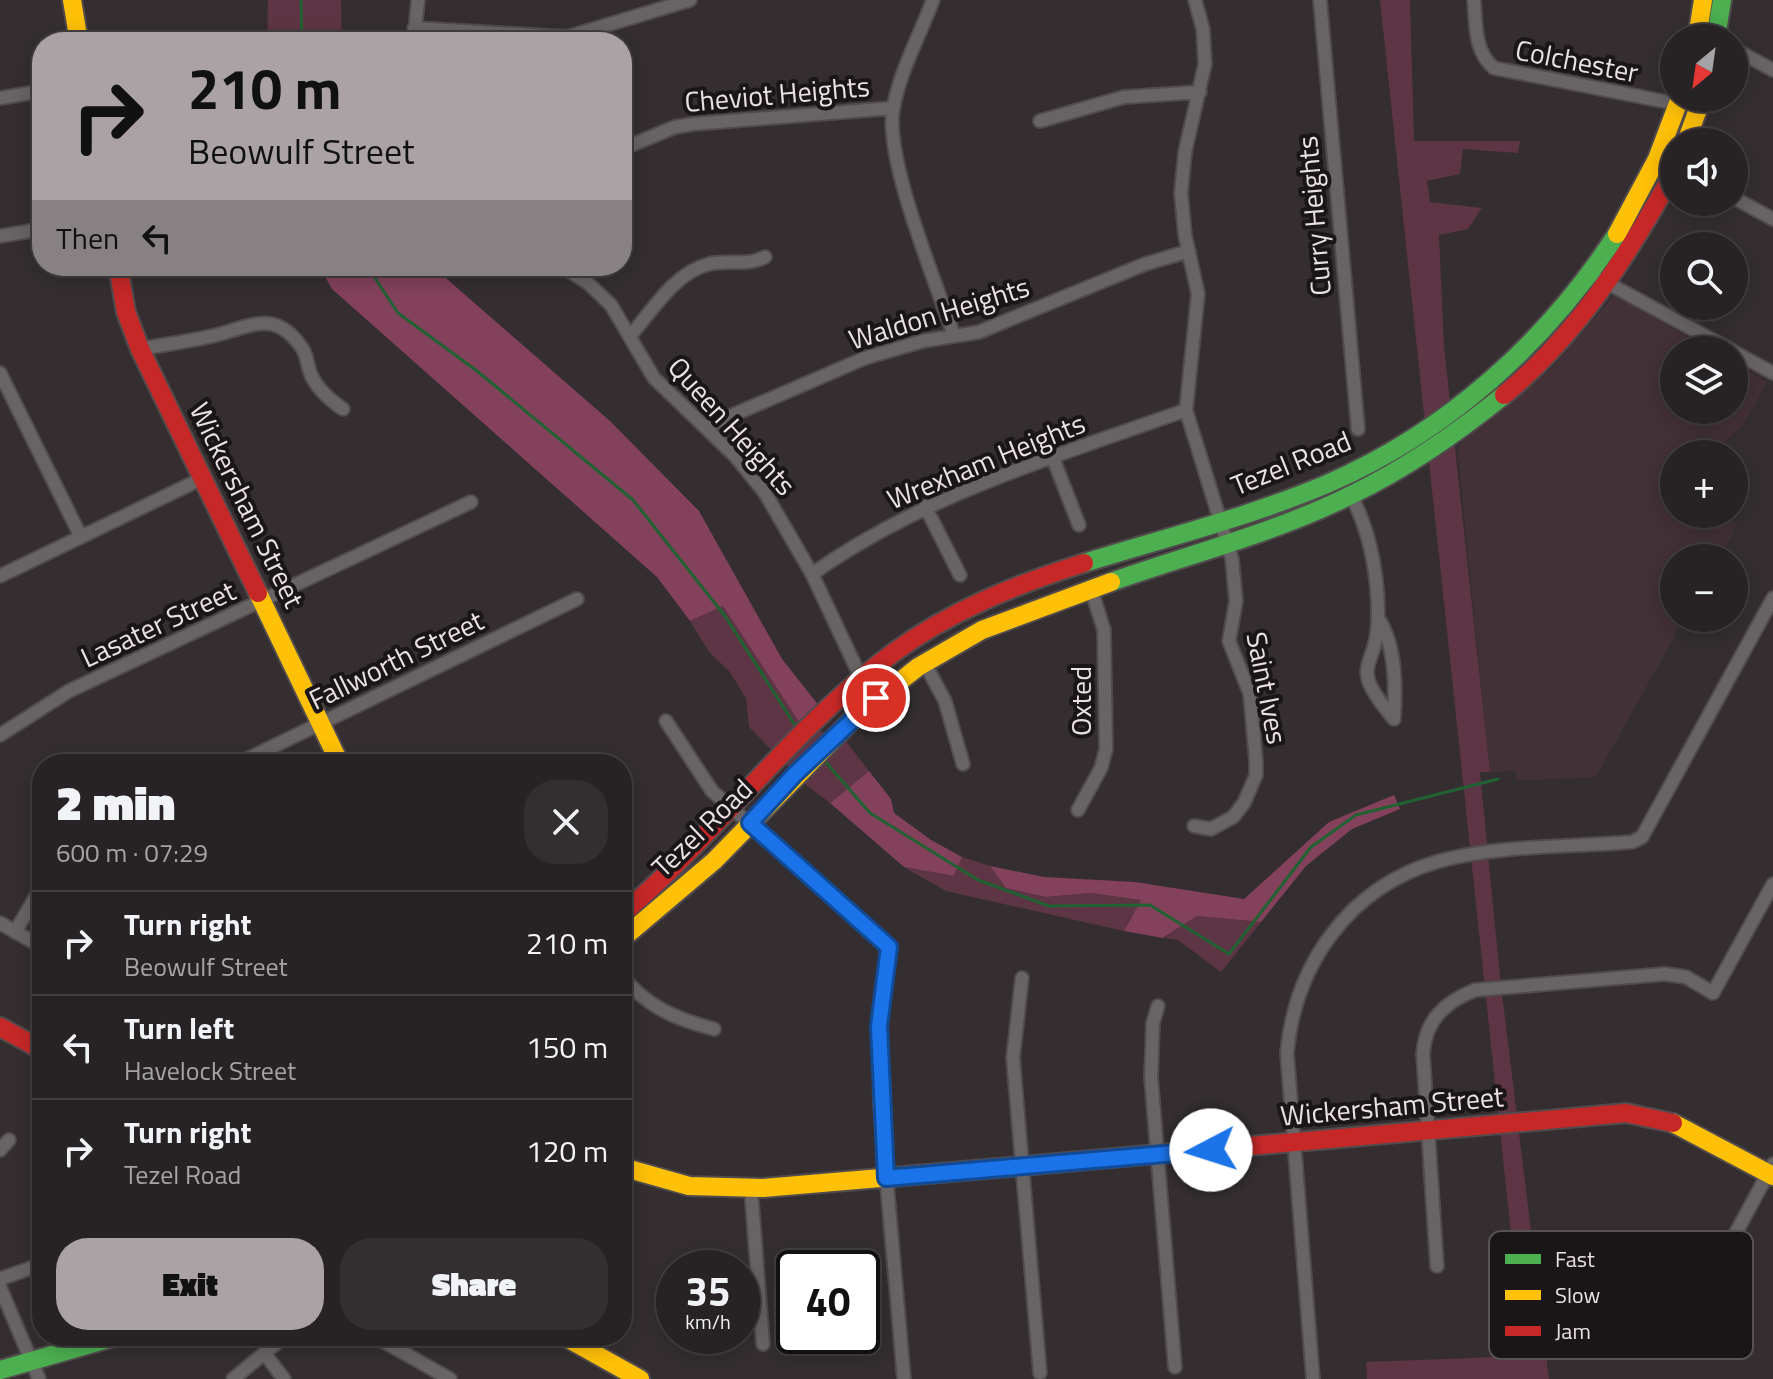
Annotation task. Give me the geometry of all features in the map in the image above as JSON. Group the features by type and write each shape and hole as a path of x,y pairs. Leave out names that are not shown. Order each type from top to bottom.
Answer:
{"main road":[{"path":"72,0 77,32"},
{"path":"1703,0 1705,24"},
{"path":"1711,24 1722,0"},
{"name":"Tezel Road","path":"632,931 693,880 876,698 955,643 1091,589 1319,511 1401,471 1493,408 1557,347 1600,279 1636,206 1660,177"},
{"name":"Wickersham Street","path":"120,276 126,312 140,349 335,754"},
{"name":"Tezel Road","path":"632,906 686,862 802,737 862,680 939,623 1048,577 1219,522 1341,478 1459,409 1600,279"},
{"path":"0,1027 32,1045"},
{"name":"Wickersham Street","path":"632,1170 689,1186 751,1189 1637,1113 1670,1121 1771,1171"},
{"path":"0,1370 35,1370 94,1346"},
{"path":"581,1346 640,1379"}],"street":[{"path":"414,32 418,0"},
{"path":"584,32 690,0"},
{"path":"933,0 893,108 892,132 901,177 954,336"},
{"path":"1186,410 1198,294 1182,214 1183,172 1200,92 1205,47 1200,0"},
{"name":"Curry Heights","path":"1320,0 1358,429"},
{"name":"Colchester","path":"1474,0 1477,42 1483,57 1494,68 1660,98"},
{"path":"1748,57 1773,70"},
{"path":"1040,121 1124,97 1200,92"},
{"path":"0,98 32,93"},
{"name":"Cheviot Heights","path":"632,145 675,127 693,124 893,108"},
{"path":"1748,206 1773,219"},
{"path":"0,236 32,231"},
{"name":"Waldon Heights","path":"705,427 876,354 979,332 1145,264 1189,251"},
{"path":"630,336 692,270 710,263 747,263 765,257"},
{"name":"Queen Heights","path":"576,276 600,293 654,378 705,427 765,493 812,574 862,680"},
{"path":"1600,279 1704,336"},
{"path":"140,349 221,334 242,325 262,322 277,325 290,333 305,351 310,374 343,409"},
{"path":"1748,360 1773,373"},
{"path":"0,373 81,537"},
{"name":"Wrexham Heights","path":"812,574 856,543 925,506 1186,410"},
{"name":"Saint Ives","path":"1186,410 1236,580 1229,641 1250,694 1256,775 1244,803 1233,817 1211,829 1194,826"},
{"path":"1053,458 1079,525"},
{"path":"0,576 203,478"},
{"path":"1351,495 1370,538 1378,618 1365,670 1371,692 1394,719 1392,648 1389,634 1378,618"},
{"name":"Lasater Street","path":"0,735 69,691 471,502"},
{"path":"925,506 960,575"},
{"name":"Oxted","path":"1078,810 1101,768 1106,749 1104,630 1091,589"},
{"path":"1313,1379 1287,1053 1293,1007 1310,965 1342,919 1392,882 1436,862 1479,854 1632,842 1642,837 1773,598"},
{"name":"Fallworth Street","path":"257,754 577,599"},
{"path":"924,662 945,701 963,764"},
{"path":"666,721 704,782 889,947 879,1026 886,1178 904,1379"},
{"path":"802,737 817,754"},
{"path":"1437,1266 1423,1048 1432,1022 1456,998 1475,990 1665,974 1686,977 1713,993 1773,884"},
{"path":"15,932 32,903"},
{"path":"0,923 32,941"},
{"path":"1022,978 1013,1058 1040,1373"},
{"path":"632,987 664,1013 714,1029"},
{"path":"1158,1006 1151,1052 1175,1367"},
{"path":"1738,1231 1771,1171"},
{"path":"751,1189 763,1344"},
{"path":"0,1279 32,1268"},
{"path":"0,1287 35,1370"},
{"path":"233,1379 274,1346"},
{"path":"392,1346 450,1379"},
{"path":"265,1354 284,1379"}],"shaded area":[{"path":"268,0 341,0 342,32 267,32"},
{"path":"1380,0 1410,0 1414,141 1520,141 1518,153 1463,149 1460,174 1427,181 1430,202 1482,208 1468,229 1439,235 1444,346 1490,772 1480,772 1500,977 1531,1231 1511,1231"},
{"path":"325,276 443,276 610,421 699,511 782,659 820,707 802,726 723,606 690,621 657,577 332,289"},
{"path":"1614,295 1686,336 1660,336 1660,424 1744,424 1727,440 1709,440 1702,436 1700,440 1660,440 1660,528 1736,528 1727,544 1660,544 1660,632 1677,632 1596,777 1516,781 1516,771 1490,772 1457,446 1553,367"},
{"path":"1748,371 1767,382 1748,417"},
{"path":"723,606 802,725 845,740 869,771 830,803 805,784 749,727 746,698 729,671 709,652 690,621"},
{"path":"869,771 891,799 894,813 931,840 962,857 954,876 904,867 830,803"},
{"path":"1394,795 1400,809 1352,829 1306,866 1261,922 1197,916 1163,938 1124,931 1141,900 1090,893 1046,897 1006,888 990,866 1044,877 1135,882 1244,899 1329,822"},
{"path":"962,857 990,866 1006,888 1046,897 1090,893 1141,900 1124,931 946,891 904,867 954,876"},
{"path":"1197,916 1261,922 1221,972 1178,940 1164,938"},
{"path":"1489,1357 1547,1359 1549,1379 1367,1379 1366,1362"}],"waterway":[{"path":"301,0 302,32"},
{"path":"374,276 398,313 477,371 633,500 725,616 798,730"},
{"path":"823,759 870,813 978,880 1049,906 1150,905 1229,954 1311,847 1356,815 1498,779"}],"traffic: fast":[{"path":"1718,24 1722,0"},
{"path":"1084,563 1297,496 1371,463 1413,438 1453,411 1526,347 1559,312 1617,234"},
{"path":"1111,582 1262,532 1351,495 1430,450 1504,395"},
{"path":"0,1370 83,1346"}],"traffic: slow":[{"path":"72,0 77,32"},
{"path":"1699,24 1703,0"},
{"path":"1617,234 1657,159 1675,112"},
{"path":"1691,128 1697,112"},
{"path":"632,931 714,861 855,717 918,667 982,630 1111,582"},
{"path":"258,593 335,754"},
{"path":"1673,1123 1773,1176"},
{"path":"632,1170 689,1186 763,1188 1010,1167"},
{"path":"581,1346 640,1379"}],"traffic: jam":[{"path":"1504,395 1555,346 1600,292 1660,196"},
{"path":"120,276 126,312 140,349 258,593"},
{"path":"632,905 691,850 822,714 893,653 937,624 985,600 1084,563"},
{"path":"0,1027 32,1045"},
{"path":"1010,1167 1626,1113 1673,1123"}],"route":[{"path":"876,698 795,774 750,823 889,947 879,1026 880,1105 886,1178 1211,1150"}]}
